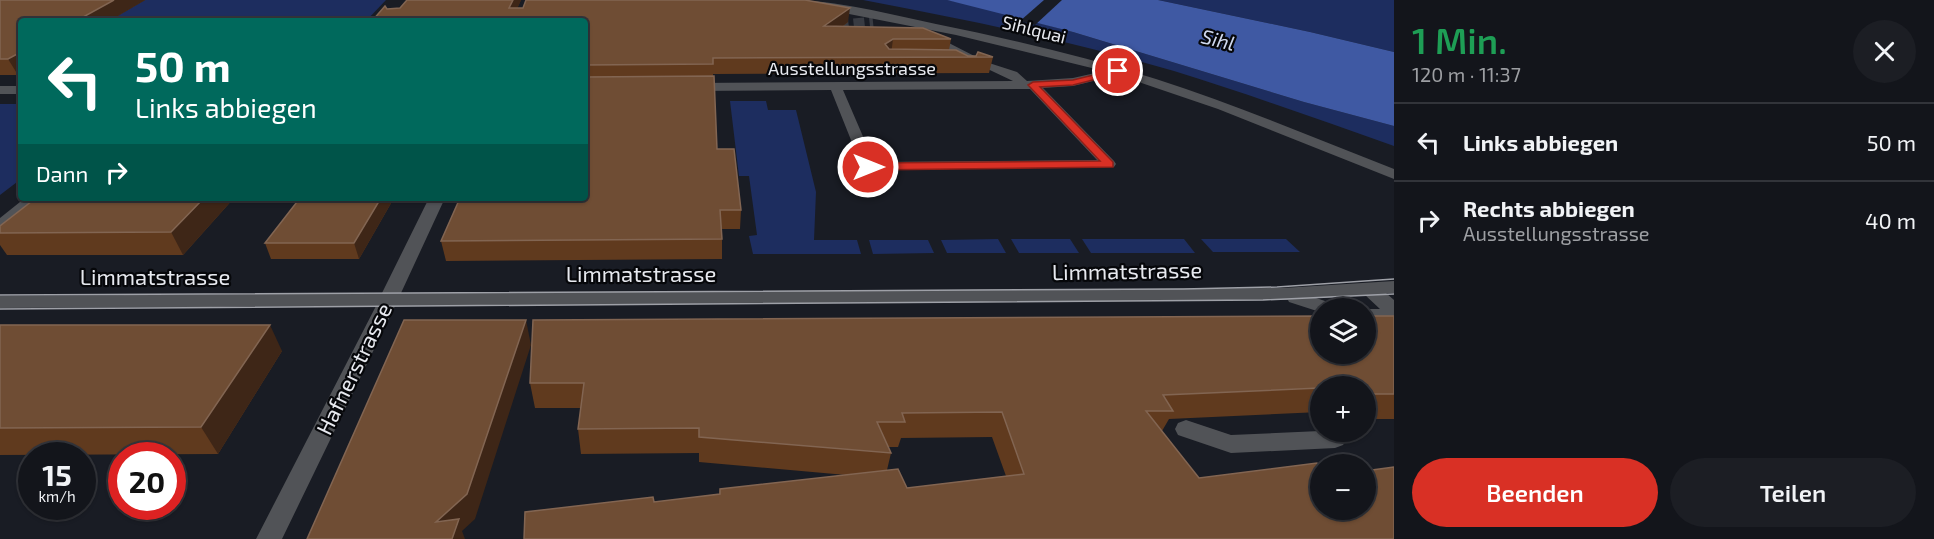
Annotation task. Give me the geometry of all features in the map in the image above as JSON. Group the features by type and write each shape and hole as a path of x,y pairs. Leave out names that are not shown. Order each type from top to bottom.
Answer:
{"street":[{"name":"Sihlquai","path":"793,0 878,20 999,41 1118,71 1238,112 1394,174"},
{"path":"836,87 868,167 1109,164 1029,85 1013,75 982,64 941,43 917,38"},
{"path":"944,60 955,59 967,64 986,86"},
{"name":"Ausstellungsstrasse","path":"676,87 1029,85 1073,82 1118,71"},
{"path":"0,90 18,90"},
{"path":"0,226 31,201"},
{"name":"Hafnerstrasse","path":"270,539 436,201"},
{"name":"Limmatstrasse","path":"0,302 1283,294 1394,287"},
{"path":"1371,290 1394,313"},
{"name":"Limmatstrasse","path":"1283,294 1310,303"},
{"path":"1376,314 1394,313"},
{"path":"1186,429 1231,444 1310,440"}],"shaded area":[{"path":"145,0 386,0 369,18 114,18"},
{"path":"863,0 947,0 1073,32 1304,102 1394,126 1394,146 1229,89 1136,60 1020,32"},
{"path":"1158,0 1394,0 1394,52 1310,32"},
{"path":"730,101 766,101 768,110 796,110 816,192 814,240 857,240 861,254 753,254 749,236 757,235 749,176 739,176"},
{"path":"0,104 18,104 18,181 0,195"},
{"path":"998,239 1006,253 947,253 941,240"},
{"path":"1011,239 1070,239 1079,253 1019,253"},
{"path":"1082,239 1184,239 1195,253 1091,253"},
{"path":"1201,239 1286,239 1300,252 1213,252"},
{"path":"869,240 928,240 934,253 873,254"}],"water":[{"name":"Sihl","path":"947,0 1158,0 1394,52 1394,126 1304,102 1073,32"}],"pier":[{"path":"1044,0 1062,0 1035,25 1020,21"}],"building":[{"path":"0,0 114,0 81,18 18,18 18,54 8,59 0,59"},
{"path":"407,0 513,0 509,8 523,8 526,0 805,0 850,8 824,26 923,28 951,39 893,39 885,44 889,49 956,50 968,56 976,56 978,52 993,57 713,58 713,64 588,65 588,18 375,18 385,6 387,9 400,8"},
{"path":"714,76 717,149 734,149 741,210 720,210 722,239 441,241 459,201 588,201 588,77"},
{"path":"32,201 201,201 171,232 0,233 0,226"},
{"path":"298,201 379,201 354,243 265,243"},
{"path":"1310,316 1310,364 1376,364 1376,316 1394,316 1394,394 1376,394 1376,376 1310,376 1310,388 1163,395 1173,411 1146,411 1199,478 1310,464 1310,520 1376,520 1376,469 1394,467 1394,539 524,539 525,512 653,497 654,502 720,494 720,489 898,469 907,488 1024,474 1002,412 902,413 905,422 877,422 891,453 699,437 699,428 578,429 584,383 530,383 533,320"},
{"path":"404,320 526,320 467,494 436,522 459,519 452,539 307,539"},
{"path":"0,325 270,325 201,427 0,428"}],"tunnel":[{"path":"822,21 845,25 873,22"}],"tram line":[{"path":"0,295 1183,289 1277,287 1394,279"},
{"path":"0,309 1263,300 1394,294"}],"route":[{"path":"868,167 1109,164 1033,85 1088,80 1118,71"}]}
